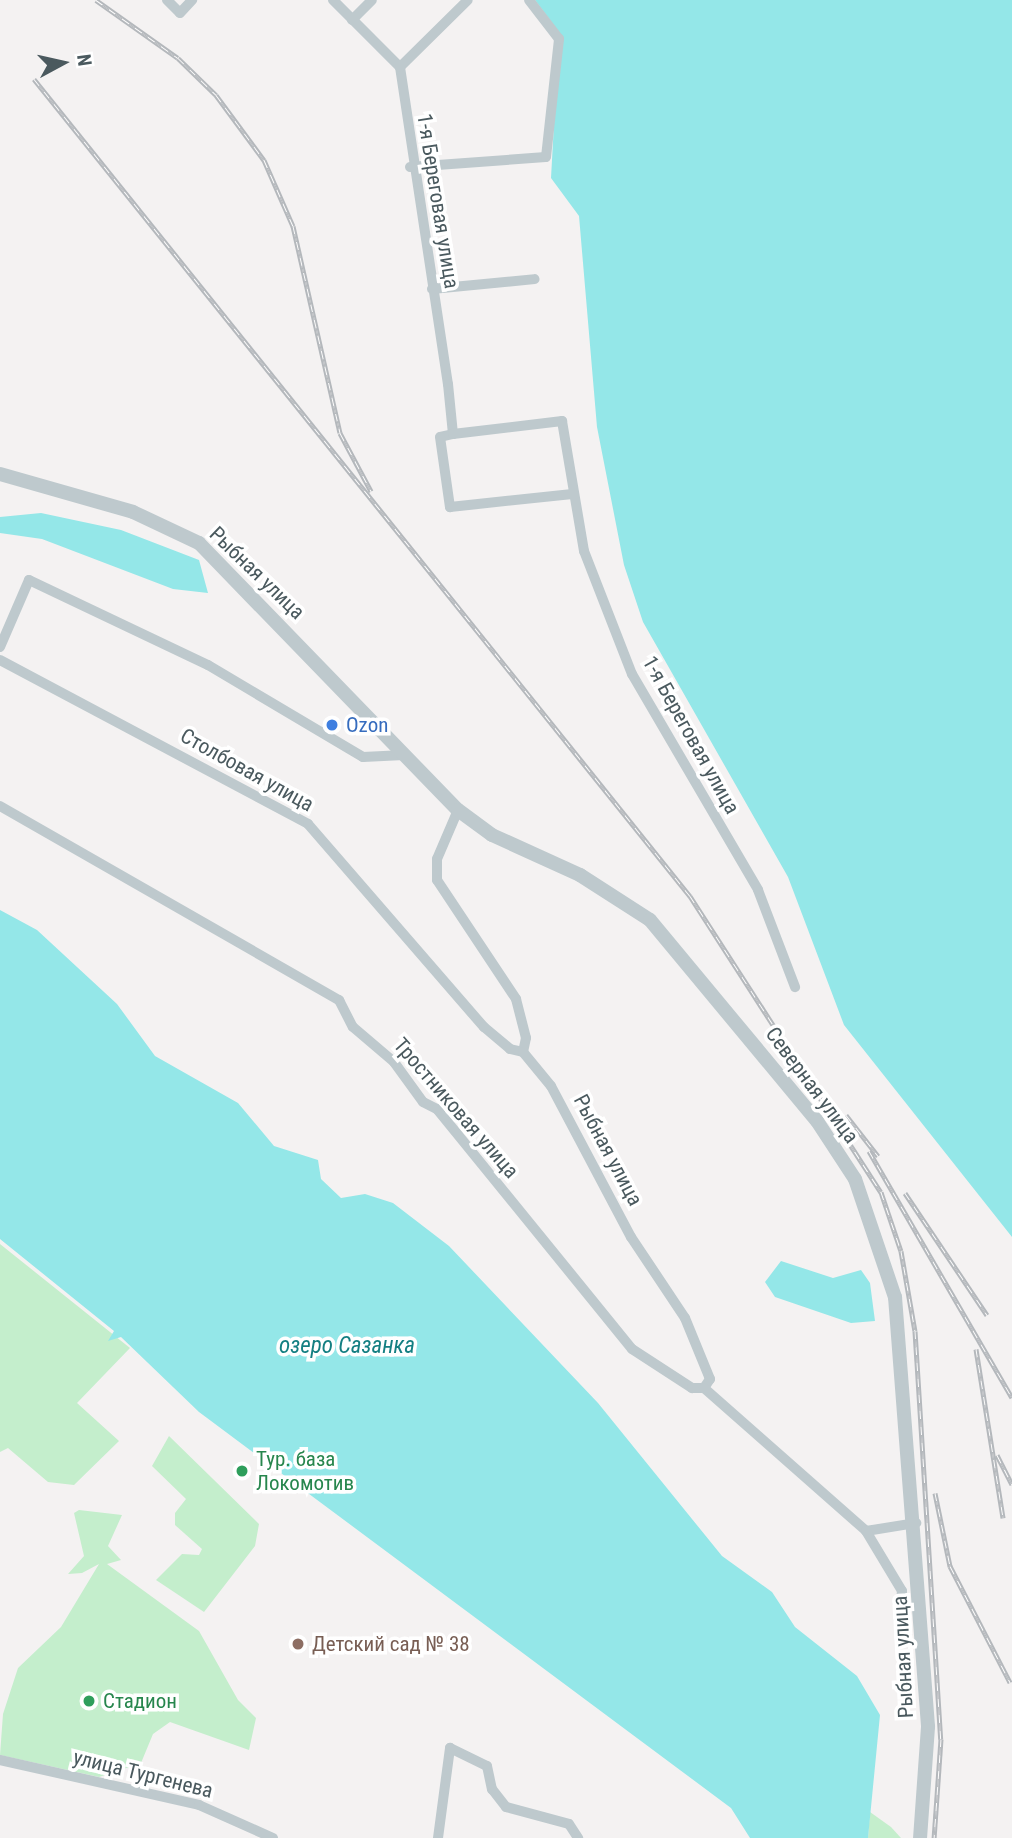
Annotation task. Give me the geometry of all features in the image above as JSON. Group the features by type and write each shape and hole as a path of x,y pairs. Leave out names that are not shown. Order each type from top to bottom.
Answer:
{"street":[{"path":"167,0 180,13 192,0"},
{"path":"333,0 400,68 468,0"},
{"path":"352,20 372,0"},
{"path":"410,167 546,157 559,39 529,0"},
{"name":"1-я Береговая улица","path":"400,68 410,167 432,289 453,434 562,421 572,494 592,577 632,674 758,890 795,987"},
{"path":"432,289 536,279"},
{"path":"453,434 440,437 450,507 572,494"},
{"name":"Рыбная улица","path":"0,474 133,512 199,543 458,810"},
{"path":"0,647 29,580 208,665 363,757 404,755"},
{"name":"Столбовая улица","path":"0,660 308,824 484,1027 510,1049 523,1052"},
{"name":"Тростниковая улица","path":"0,806 339,1000 353,1027 394,1062 423,1102 437,1109 625,1342 692,1388 704,1388"},
{"path":"458,810 437,859 438,880 516,999 526,1038 523,1052"},
{"name":"Северная улица","path":"458,810 492,835 580,875 650,920 817,1121 855,1178 895,1297 916,1522"},
{"name":"Рыбная улица","path":"523,1052 551,1086 631,1237 685,1318 710,1379 704,1388 866,1531 902,1591 899,1621"},
{"path":"866,1531 916,1522"},
{"name":"Рыбная улица","path":"916,1522 928,1727 920,1838"},
{"path":"438,1838 450,1748 487,1766 492,1789 506,1807 569,1824 578,1838"},
{"name":"улица Тургенева","path":"0,1760 199,1805 273,1838"}],"green space":[{"path":"0,1244 130,1348 77,1403 119,1441 74,1485 48,1482 8,1448 0,1452"},
{"path":"169,1436 259,1524 255,1546 204,1612 156,1580 182,1554 199,1555 202,1549 175,1525 175,1513 186,1499 152,1466"},
{"path":"79,1510 122,1515 108,1546 121,1560 107,1564 199,1631 238,1700 256,1718 249,1750 170,1722 153,1734 141,1763 99,1777 0,1755 3,1714 18,1668 61,1627 99,1564 82,1573 68,1574 84,1556 74,1513"},
{"path":"870,1812 891,1827 901,1838 868,1838"}],"water":[{"path":"535,0 1012,0 1012,1237 844,1025 788,877 643,622 624,565 597,427 579,216 551,178 559,32"},
{"path":"41,513 121,530 199,560 208,593 173,589 42,539 0,533 0,517"},
{"name":"озеро Сазанка","path":"0,910 37,930 117,1004 155,1056 238,1103 274,1146 318,1160 321,1179 341,1198 365,1194 393,1203 449,1246 598,1403 722,1556 772,1592 795,1627 857,1676 880,1715 868,1838 750,1838 731,1808 199,1412 121,1337 108,1341 114,1331 0,1239"},
{"path":"781,1261 833,1278 861,1270 870,1283 875,1321 851,1323 775,1297 765,1282"}],"railway":[{"path":"96,0 178,58 216,95 264,160 293,226 340,433 371,491"},
{"path":"34,79 690,896 881,1192 901,1251 915,1331 941,1739 934,1838"},
{"path":"846,1115 878,1156"},
{"path":"869,1151 1012,1398"},
{"path":"905,1193 987,1315"},
{"path":"976,1349 1003,1518"},
{"path":"997,1455 1012,1484"},
{"path":"935,1493 950,1566 1010,1682"}],"place":[{"name":"Ozon","path":"332,725"},
{"name":"Тур. база Локомотив","path":"242,1471"},
{"name":"Детский сад № 38","path":"298,1644"},
{"name":"Стадион","path":"89,1701"}]}
